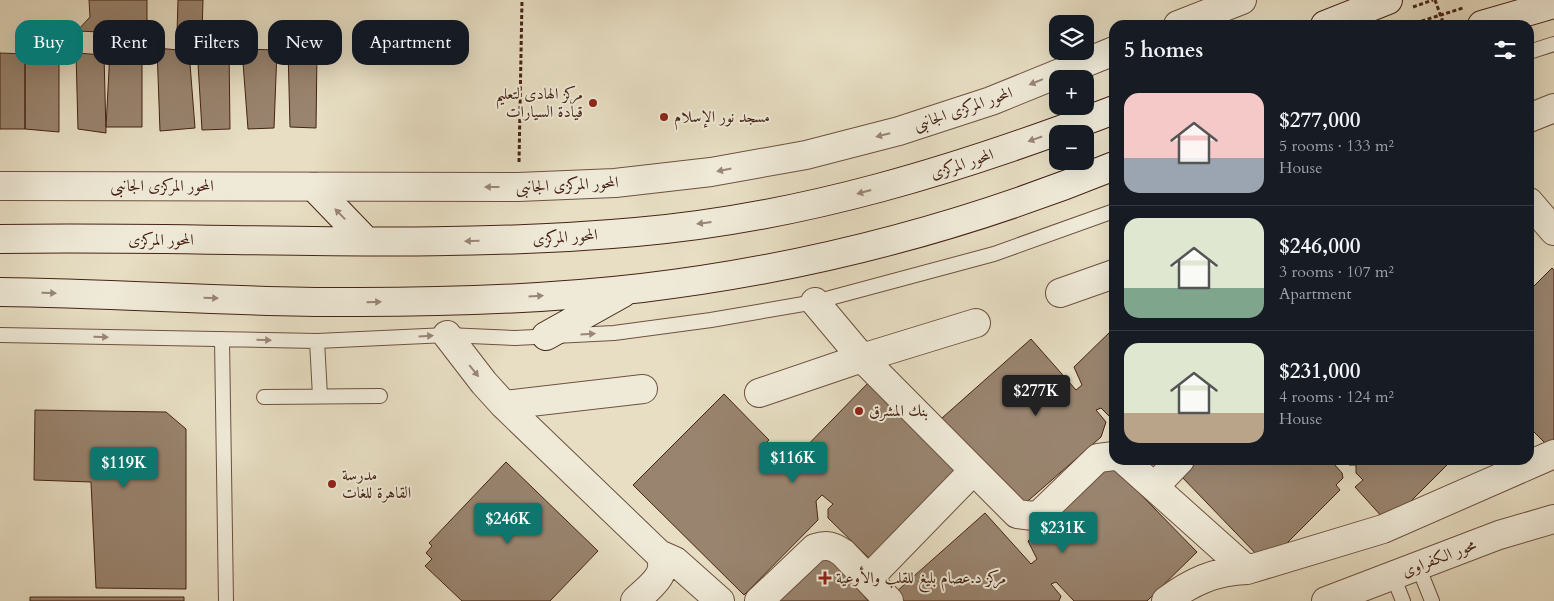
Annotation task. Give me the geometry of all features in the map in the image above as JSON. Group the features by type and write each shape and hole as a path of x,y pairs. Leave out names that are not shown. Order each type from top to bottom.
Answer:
{"street":[{"path":"1338,20 1388,0"},
{"path":"1189,20 1230,2"},
{"path":"1473,16 1554,4"},
{"name":"المحور المركزى الجانبى","path":"0,186 518,187 615,183 711,172 806,155 899,131 991,101 1109,53"},
{"path":"1534,116 1554,108"},
{"name":"المحور المركزى","path":"0,239 366,241 537,239 639,232 742,218 844,198 939,172 1109,112"},
{"path":"0,292 358,302 533,297 630,289 748,272 852,250 954,222 1059,188 1109,168"},
{"path":"314,187 366,241"},
{"path":"1534,208 1554,231"},
{"path":"1060,293 1109,276"},
{"path":"546,336 630,289"},
{"path":"815,302 862,358 1010,510 1017,514 1033,516 1041,513 1098,458 1109,457"},
{"path":"759,393 862,358 976,323"},
{"path":"447,335 484,383 504,405 659,554 674,561 720,601"},
{"path":"504,405 643,389"},
{"path":"1534,459 1554,454"},
{"path":"1130,465 1247,570"},
{"path":"1154,487 1175,465"},
{"path":"1166,601 1185,587 1203,578 1232,570 1247,570 1383,529 1517,465"},
{"path":"868,579 973,471"},
{"name":"محور الكفراوى","path":"1326,601 1499,535 1554,519"},
{"path":"759,601 815,548 824,545 834,547 843,554 889,601"},
{"path":"634,601 661,574 663,564 659,554"}],"lane":[{"path":"1534,50 1554,44"},
{"path":"0,335 317,341 447,335 546,336 623,332 711,320 815,302 994,254 1109,213"},
{"path":"222,338 226,601"},
{"path":"317,341 320,396"},
{"path":"264,397 380,396"},
{"path":"1418,566 1432,601"},
{"path":"1393,576 1403,601"}],"path":[{"path":"518,187 522,0"},
{"path":"1434,0 1442,20"},
{"path":"1424,20 1440,15 1473,16"}],"building":[{"path":"89,0 147,0 147,20 93,20 93,32 83,31 83,25 90,17"},
{"path":"178,0 203,0 202,20 177,20"},
{"path":"165,49 175,50 175,65 190,65 195,128 160,131 158,65 165,65"},
{"path":"258,49 268,50 268,65 276,65 274,128 248,129 243,65 258,65"},
{"path":"0,53 15,54 15,65 25,65 25,129 0,129"},
{"path":"83,54 93,54 93,65 104,65 106,133 78,129 76,65 83,65"},
{"path":"25,65 59,65 59,132 25,129"},
{"path":"109,65 142,65 142,127 106,127"},
{"path":"198,65 229,65 230,129 202,130"},
{"path":"288,65 317,65 316,128 290,127"},
{"path":"1552,268 1554,270 1554,448 1552,450 1534,432 1534,286"},
{"path":"1109,333 1109,416 1101,408 1096,410 1106,422 1101,437 1021,507 942,418 1031,339 1076,390 1082,385 1074,367"},
{"path":"869,382 958,468 870,559 828,518 828,509 833,504 822,495 816,501 818,520 744,595 633,485 724,394 769,440 766,443 772,448 773,466 786,465 790,461 788,459 793,454 796,457"},
{"path":"35,410 166,412 186,429 186,589 96,588 91,482 34,480"},
{"path":"506,462 598,551 550,601 462,601 425,566 432,559 426,553 432,546 429,543"},
{"path":"1109,462 1109,465 1112,465 1197,552 1147,601 1074,601 1056,582 1051,584 1061,596 1059,601 904,601 896,592 985,513 1031,564 1037,559 1028,541"},
{"path":"1183,465 1335,465 1342,473 1343,478 1336,485 1340,490 1270,560 1262,560 1179,474"},
{"path":"1356,465 1447,465 1392,520 1384,519 1355,487 1363,480 1356,473"},
{"name":"مركز د.عصام بليغ للقلب والأوعية","path":"829,554 868,601 774,601"},
{"path":"30,597 184,597 184,601 30,601"}],"place":[{"name":"مركز الهادى لتعليم قيادة السيارات","path":"593,103"},
{"name":"مسجد نور الإسلام","path":"664,117"},
{"name":"بنك المشرق","path":"859,411"},
{"name":"مدرسة القاهرة للغات","path":"332,484"},
{"name":"مركز د.عصام بليغ للقلب والأوعية","path":"825,578"}]}
